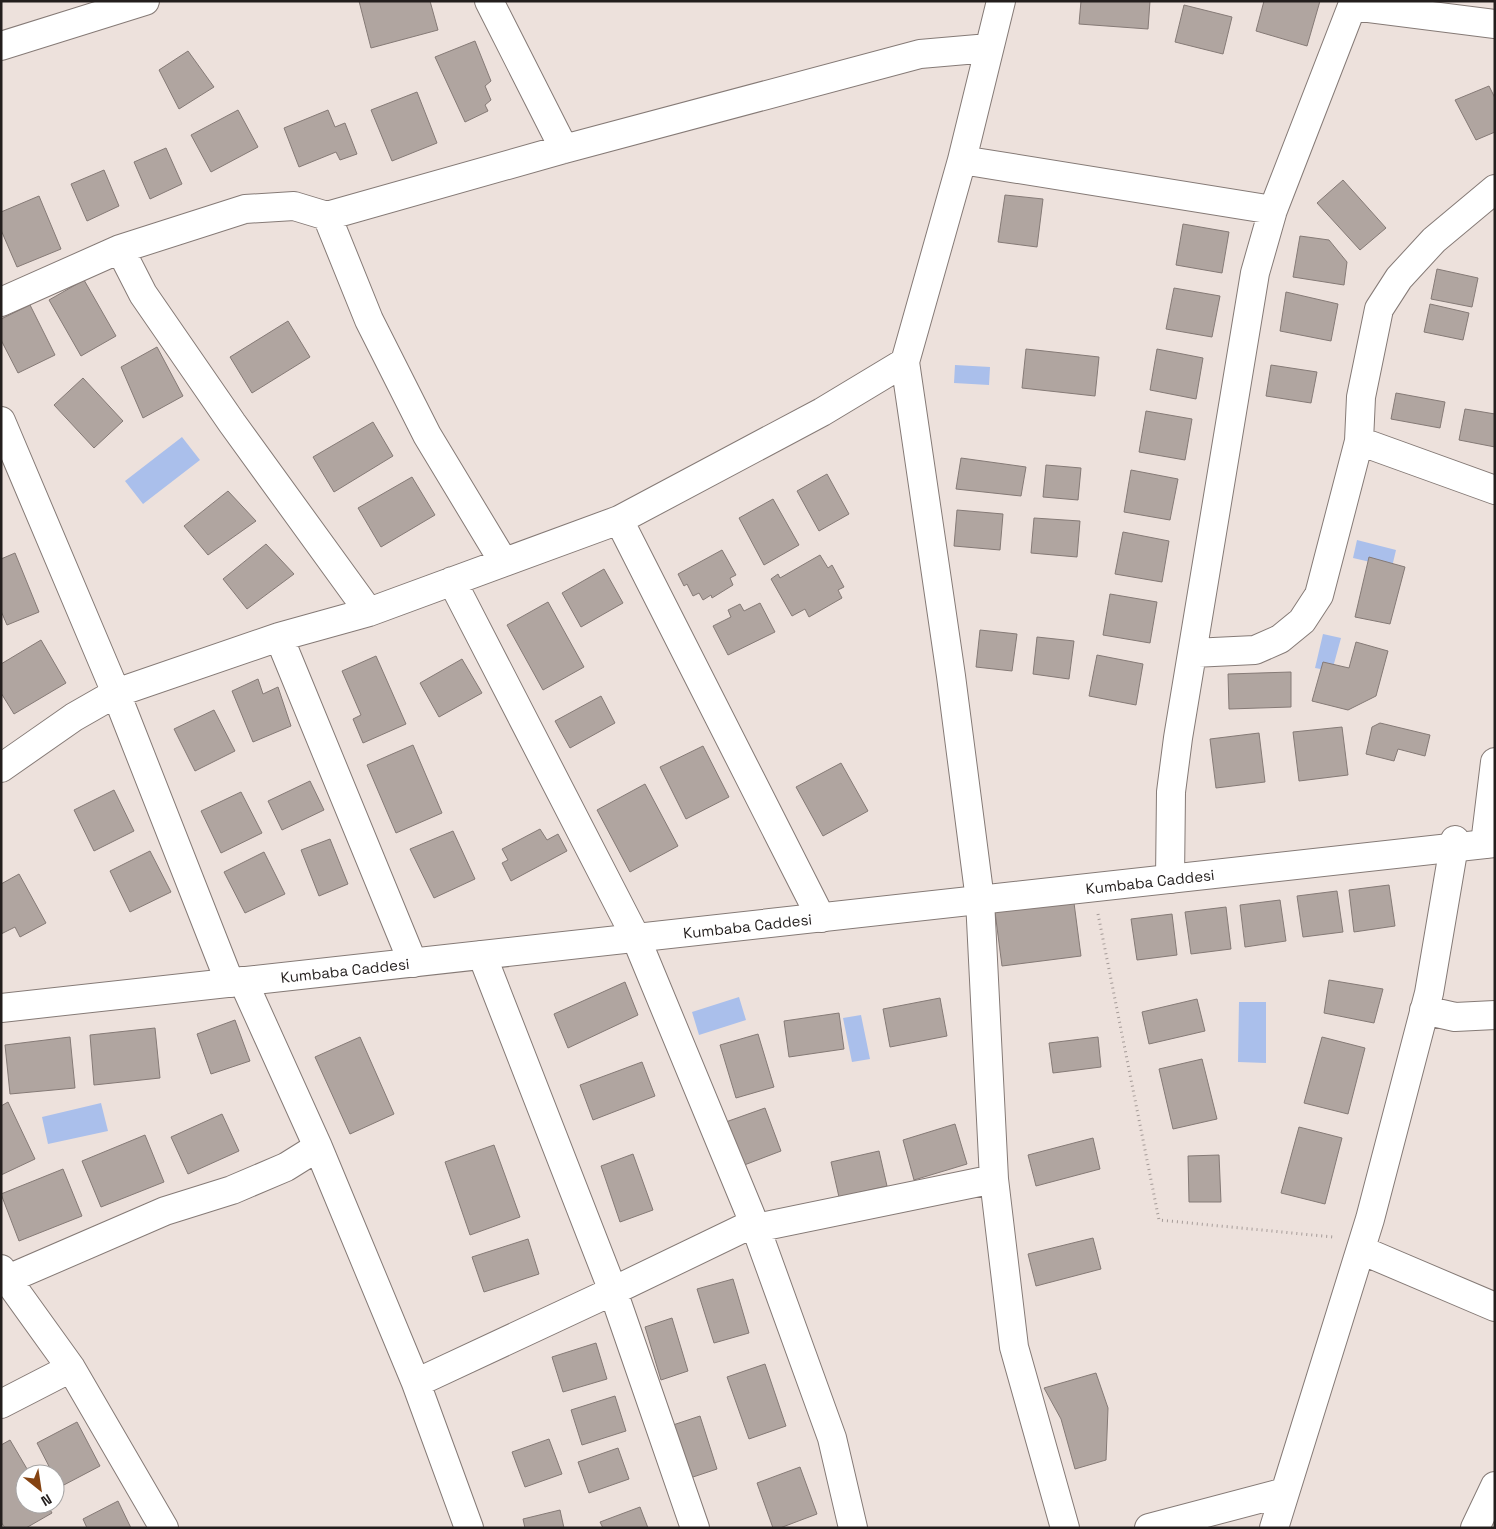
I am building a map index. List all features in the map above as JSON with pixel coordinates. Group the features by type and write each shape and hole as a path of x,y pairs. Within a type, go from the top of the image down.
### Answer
{"street":[{"path":"1,46 145,1"},
{"path":"489,1 564,149"},
{"path":"1001,1 962,160 905,362 951,676 980,900 994,1179 1014,1347 1065,1528"},
{"path":"1170,879 1171,792 1254,282 1273,210 1354,4 1495,24"},
{"path":"1,302 120,249 245,209 294,206 327,216 564,149 920,54 988,48"},
{"path":"962,160 1273,210"},
{"path":"1193,653 1255,650 1280,639 1302,621 1319,595 1359,442 1361,397 1379,309 1399,278 1434,240 1495,189"},
{"path":"327,216 369,320 427,435 503,561"},
{"path":"120,249 143,294 232,422 369,612"},
{"path":"1,768 74,717 116,693 279,637 369,612 503,561 619,520 822,412 905,362"},
{"path":"2,424 236,982 318,1147 416,1383 469,1528"},
{"path":"1359,442 1495,490"},
{"path":"619,520 820,918"},
{"path":"452,581 636,938 755,1226 832,1438 853,1528"},
{"path":"279,637 413,963"},
{"path":"1274,1528 1362,1245 1424,1010 1473,845 1495,762"},
{"name":"Kumbaba Caddesi","path":"1,1008 1473,845"},
{"path":"482,955 613,1291 695,1528"},
{"path":"1424,1010 1455,1017 1495,1015"},
{"path":"164,1528 71,1368 3,1277 166,1211 232,1190 286,1167 318,1147"},
{"path":"416,1383 755,1226 994,1179"},
{"path":"1362,1245 1495,1307"},
{"path":"1,1404 71,1368"},
{"path":"1475,1528 1495,1486"},
{"path":"1149,1528 1285,1492"}],"path":[{"path":"1092,888 1159,1220 1362,1245"}],"water":[{"path":"955,365 990,367 989,385 954,383"},
{"path":"182,437 200,460 143,504 125,481"},
{"path":"1357,540 1396,550 1392,567 1353,558"},
{"path":"1323,634 1341,638 1332,671 1315,668"},
{"path":"739,997 746,1020 699,1035 692,1012"},
{"path":"1239,1002 1266,1002 1266,1063 1238,1062"},
{"path":"861,1015 870,1059 852,1062 843,1018"},
{"path":"101,1103 108,1131 48,1144 42,1117"}],"building":[{"path":"359,1 430,1 438,30 371,48"},
{"path":"1081,1 1150,1 1148,29 1079,24"},
{"path":"1264,1 1320,1 1307,46 1256,31"},
{"path":"1184,5 1232,17 1223,54 1175,42"},
{"path":"475,41 491,81 485,86 491,100 485,105 488,111 465,122 435,57"},
{"path":"188,51 214,87 179,109 159,70"},
{"path":"1489,86 1495,98 1495,132 1476,140 1455,100"},
{"path":"417,92 437,143 392,161 371,110"},
{"path":"238,110 258,147 211,172 191,135"},
{"path":"328,110 335,127 345,123 357,154 340,160 336,152 299,167 284,128"},
{"path":"166,148 182,184 150,199 134,162"},
{"path":"104,170 119,206 87,221 71,184"},
{"path":"1343,180 1386,228 1360,250 1317,203"},
{"path":"1005,195 1043,199 1037,247 998,242"},
{"path":"39,196 61,249 17,267 1,230 1,212"},
{"path":"1183,224 1229,232 1222,273 1176,265"},
{"path":"1300,236 1329,240 1347,262 1344,285 1293,277"},
{"path":"1437,269 1478,278 1472,307 1431,299"},
{"path":"84,280 116,336 81,356 49,300"},
{"path":"1174,288 1220,296 1212,337 1166,329"},
{"path":"1286,292 1338,304 1331,341 1280,331"},
{"path":"1430,304 1469,313 1463,340 1424,332"},
{"path":"30,305 55,355 18,373 1,340 1,319"},
{"path":"288,321 310,357 252,393 230,357"},
{"path":"157,347 183,396 143,418 121,367"},
{"path":"1026,349 1099,357 1095,396 1022,388"},
{"path":"1157,349 1203,358 1196,399 1150,390"},
{"path":"1271,365 1317,372 1311,403 1266,396"},
{"path":"83,378 123,421 94,448 54,405"},
{"path":"1396,393 1445,402 1440,428 1391,419"},
{"path":"1465,409 1495,414 1495,447 1459,440"},
{"path":"1146,411 1192,419 1185,460 1139,452"},
{"path":"373,422 393,456 334,492 313,457"},
{"path":"961,458 1026,467 1021,496 956,489"},
{"path":"1046,465 1081,468 1078,500 1043,497"},
{"path":"1131,470 1178,479 1170,520 1124,512"},
{"path":"827,474 849,514 819,531 797,491"},
{"path":"412,477 435,515 381,547 358,508"},
{"path":"228,491 256,521 208,555 184,526"},
{"path":"773,499 799,545 764,565 739,518"},
{"path":"957,510 1003,514 1000,550 954,546"},
{"path":"1034,518 1080,521 1077,557 1031,553"},
{"path":"1123,532 1169,541 1162,582 1115,574"},
{"path":"266,544 294,574 247,609 223,579"},
{"path":"722,550 736,575 730,578 733,585 712,598 711,595 703,600 699,593 693,596 687,584 684,586 678,574"},
{"path":"15,553 39,612 7,625 1,611 1,559"},
{"path":"820,555 828,568 832,565 844,587 838,590 842,598 809,617 805,609 792,616 771,579 778,574 780,578"},
{"path":"1369,557 1405,567 1390,624 1355,617"},
{"path":"604,569 623,603 581,627 562,593"},
{"path":"1110,594 1157,602 1150,643 1103,635"},
{"path":"548,602 584,667 543,690 507,625"},
{"path":"760,603 775,632 728,655 713,626 731,617 728,610 740,604 744,611"},
{"path":"980,630 1017,634 1012,671 976,667"},
{"path":"1037,637 1074,641 1069,679 1033,674"},
{"path":"41,640 66,683 14,714 1,693 1,664"},
{"path":"1356,642 1388,651 1376,696 1348,710 1312,701 1323,662 1349,668"},
{"path":"1097,655 1143,664 1136,705 1089,696"},
{"path":"376,656 406,724 363,743 353,719 361,715 342,671"},
{"path":"462,659 482,693 439,717 420,683"},
{"path":"1291,672 1291,707 1229,709 1228,674"},
{"path":"258,679 263,694 278,687 291,726 253,742 232,691"},
{"path":"601,696 615,723 570,748 555,721"},
{"path":"214,710 235,751 195,771 174,729"},
{"path":"1380,723 1430,735 1425,756 1398,749 1394,761 1366,754 1372,727"},
{"path":"1342,727 1348,775 1299,781 1293,732"},
{"path":"1259,733 1265,782 1216,788 1210,739"},
{"path":"413,745 442,813 396,833 367,765"},
{"path":"703,746 729,797 686,819 660,767"},
{"path":"841,763 868,811 823,836 796,787"},
{"path":"310,781 324,810 282,830 268,801"},
{"path":"645,784 678,846 630,872 597,810"},
{"path":"114,790 134,831 94,851 74,810"},
{"path":"241,792 262,833 221,853 201,811"},
{"path":"540,829 547,840 558,834 567,851 511,881 502,863 508,860 502,849"},
{"path":"453,831 475,879 434,898 410,849"},
{"path":"330,839 348,884 319,896 301,850"},
{"path":"150,851 171,892 130,912 110,871"},
{"path":"264,852 285,894 245,913 224,872"},
{"path":"19,874 46,923 20,937 15,927 1,934 1,884"},
{"path":"1389,885 1395,926 1354,932 1349,890"},
{"path":"1337,891 1343,932 1303,937 1297,896"},
{"path":"1280,900 1286,941 1245,947 1240,905"},
{"path":"1074,903 1081,956 1002,966 995,912"},
{"path":"1226,907 1231,949 1191,954 1185,912"},
{"path":"1172,914 1177,955 1137,960 1131,919"},
{"path":"1329,980 1383,989 1374,1023 1324,1013"},
{"path":"625,982 638,1015 568,1048 554,1014"},
{"path":"940,998 947,1036 890,1047 883,1009"},
{"path":"1197,999 1205,1031 1149,1044 1142,1012"},
{"path":"839,1013 844,1049 789,1057 784,1021"},
{"path":"235,1020 250,1061 211,1074 197,1034"},
{"path":"155,1028 160,1078 94,1085 90,1035"},
{"path":"758,1034 774,1087 736,1098 720,1045"},
{"path":"70,1037 75,1088 10,1094 5,1045"},
{"path":"360,1037 394,1114 350,1134 315,1057"},
{"path":"1098,1037 1101,1067 1053,1073 1049,1043"},
{"path":"1322,1037 1365,1048 1348,1114 1304,1103"},
{"path":"1202,1059 1217,1119 1173,1129 1159,1069"},
{"path":"642,1062 655,1096 593,1120 580,1085"},
{"path":"8,1102 35,1159 1,1175 1,1106"},
{"path":"765,1108 781,1151 739,1167 723,1123"},
{"path":"222,1114 239,1151 188,1174 171,1137"},
{"path":"955,1124 967,1164 914,1180 903,1140"},
{"path":"1299,1127 1342,1138 1325,1204 1281,1193"},
{"path":"145,1135 164,1182 101,1207 82,1161"},
{"path":"1093,1138 1100,1169 1036,1186 1028,1155"},
{"path":"494,1145 520,1217 470,1235 445,1162"},
{"path":"879,1151 887,1186 839,1197 831,1162"},
{"path":"633,1154 653,1210 620,1222 601,1166"},
{"path":"1219,1155 1221,1202 1189,1202 1188,1156"},
{"path":"63,1169 82,1216 19,1241 1,1194"},
{"path":"1093,1238 1101,1269 1036,1286 1028,1254"},
{"path":"528,1239 539,1274 484,1292 472,1257"},
{"path":"733,1279 749,1333 714,1343 697,1289"},
{"path":"672,1318 688,1371 661,1380 645,1327"},
{"path":"596,1343 607,1379 563,1392 552,1357"},
{"path":"765,1364 786,1426 749,1439 727,1377"},
{"path":"1096,1373 1108,1408 1106,1460 1075,1469 1061,1419 1044,1388"},
{"path":"615,1396 626,1431 582,1445 571,1410"},
{"path":"700,1416 717,1469 690,1478 673,1425"},
{"path":"77,1422 100,1466 65,1484 65,1464 48,1464 37,1443"},
{"path":"549,1439 562,1474 525,1487 512,1452"},
{"path":"10,1440 24,1464 15,1464 15,1514 50,1514 26,1528 5,1528 1,1522 1,1445"},
{"path":"618,1448 629,1479 589,1493 578,1462"},
{"path":"800,1467 817,1514 780,1528 773,1528 757,1483"},
{"path":"118,1501 131,1528 87,1528 83,1519"},
{"path":"640,1507 648,1528 603,1528 600,1522"},
{"path":"560,1510 564,1528 525,1528 523,1519"}]}
